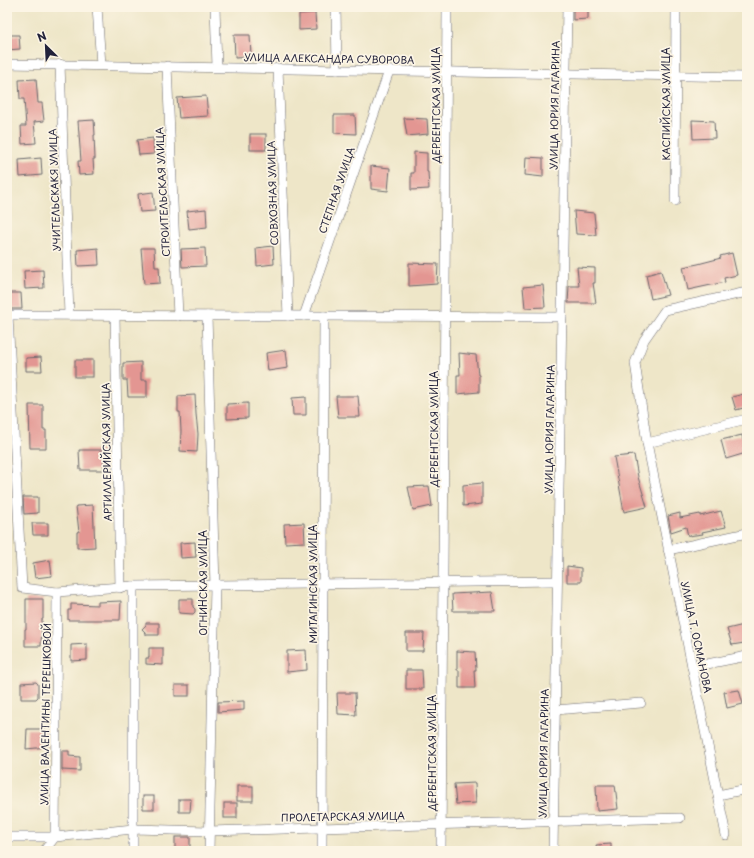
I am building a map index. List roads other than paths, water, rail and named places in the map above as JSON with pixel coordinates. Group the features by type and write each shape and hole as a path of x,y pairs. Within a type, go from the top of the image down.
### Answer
{"street":[{"path":"97,7 100,65"},
{"path":"215,7 217,67"},
{"path":"336,7 337,70"},
{"name":"ДЕРБЕНТСКАЯ УЛИЦА","path":"442,851 447,7"},
{"name":"УЛИЦА ЮРИЯ ГАГАРИНА","path":"553,851 567,7"},
{"name":"КАСПИЙСКАЯ УЛИЦА","path":"675,201 676,7"},
{"name":"УЛИЦА АЛЕКСАНДРА СУВОРОВА","path":"7,64 747,77"},
{"name":"УЧИТЕЛЬСКАКЯ УЛИЦА","path":"60,64 70,316"},
{"name":"СТРОИТЕЛЬСКАЯ УЛИЦА","path":"167,66 178,316"},
{"name":"СОВХОЗНАЯ УЛИЦА","path":"278,68 288,316"},
{"name":"СТЕПНАЯ УЛИЦА","path":"304,316 389,70"},
{"name":"УЛИЦА Т. ОСМАНОВА","path":"726,835 647,443 635,363 644,340 665,310 747,292"},
{"path":"557,581 133,586 57,592 22,588 7,315 562,317"},
{"name":"АРТИЛЛЕРИЙСКАЯ УЛИЦА","path":"115,316 120,588"},
{"name":"ОГНИНСКАЯ УЛИЦА","path":"207,316 215,586 209,851"},
{"name":"МИТАГИНСКАЯ УЛИЦА","path":"322,851 324,316"},
{"path":"647,443 747,419"},
{"path":"668,550 747,533"},
{"path":"133,586 134,851"},
{"name":"УЛИЦА ВАЛЕНТИНЫ ТЕРЕШКОВОЙ","path":"55,837 57,592"},
{"path":"692,667 747,656"},
{"path":"555,710 641,703"},
{"path":"718,795 747,789"},
{"name":"ПРОЛЕТАРСКАЯ УЛИЦА","path":"7,837 55,837 133,829 209,831 680,818"},
{"path":"44,851 55,837"}]}
